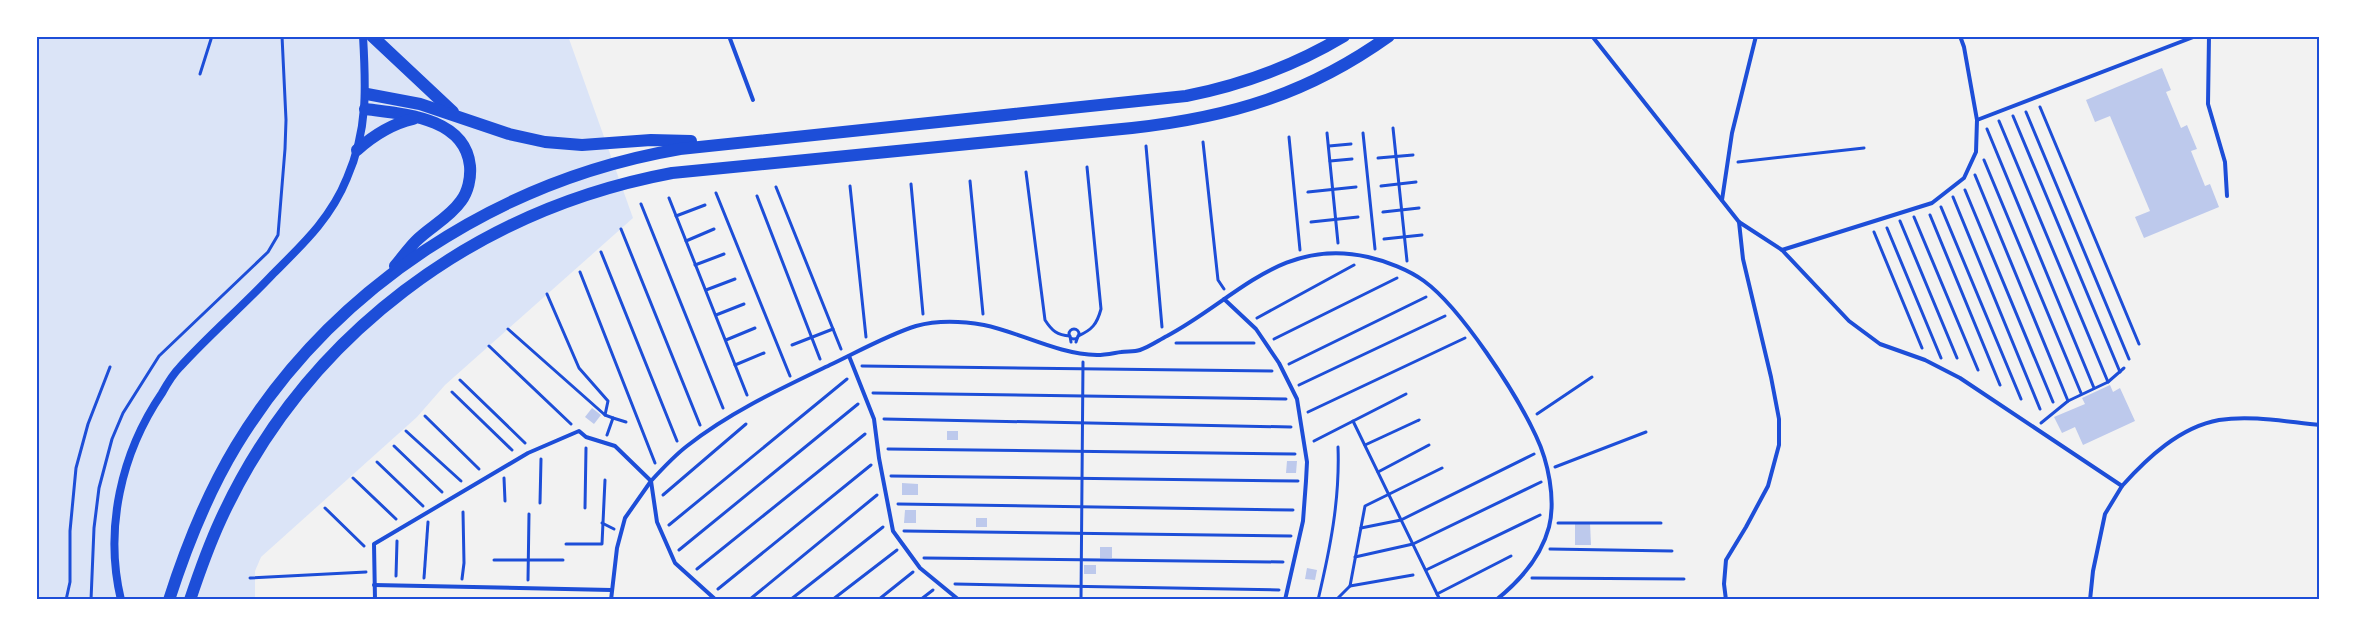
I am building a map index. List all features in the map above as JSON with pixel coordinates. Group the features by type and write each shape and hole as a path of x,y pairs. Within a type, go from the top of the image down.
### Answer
{"highway":[{"path":"372,36 456,115"},
{"path":"169,600 204,506 220,474 248,427 285,377 347,311 379,284 452,233 504,205 620,160 680,149 1185,96 1237,85 1261,76 1312,55 1344,36"},
{"path":"190,600 217,528 236,490 269,433 304,386 347,340 394,298 470,246 526,217 612,186 672,173 1132,128 1205,118 1284,94 1348,63 1389,36"},
{"path":"366,94 401,100 456,115 509,134 561,144 604,145 651,140 740,142"},
{"path":"365,109 418,118 447,128 458,139 470,162 468,186 456,208 416,241 379,284"},
{"path":"357,150 388,128 418,118"}],"street":[{"path":"121,600 116,576 115,522 121,484 132,448 153,406 178,368 321,226 347,180 357,150 365,109 363,36"}],"lane":[{"path":"729,36 753,100"},
{"path":"1592,36 1739,222 1782,250 1849,321 1880,344 1928,362 1947,372 2122,486"},
{"path":"1722,200 1726,163 1756,36"},
{"path":"1782,250 1925,205 1964,178 1976,152 1977,120 1964,46 1960,36"},
{"path":"1977,120 2196,36"},
{"path":"2209,36 2208,104 2225,162 2227,196"},
{"path":"1726,600 1724,584 1726,560 1768,486 1779,445 1779,419 1743,259 1739,222"},
{"path":"611,600 617,548 626,518 651,481 681,452 727,418 847,357 916,326 947,321 984,325 1057,349 1083,353 1097,355 1140,350 1185,326 1257,276 1300,258 1340,254 1368,257 1409,272 1426,282 1455,311 1514,397 1537,437 1547,471 1550,522 1540,549 1520,578 1514,586 1496,600"},
{"path":"1226,297 1266,343 1297,399 1306,454 1306,481 1300,536 1285,600"},
{"path":"847,357 856,372 876,425 879,458 894,531 919,567 959,600"},
{"path":"2090,600 2093,571 2105,514 2122,486 2146,460 2170,442 2195,428 2218,420 2252,419 2320,425"},
{"path":"375,600 374,544 520,458 579,431 586,437 615,446 651,481 657,522 675,563 716,600"},
{"path":"374,585 611,590"}],"path":[{"path":"200,74 212,36"},
{"path":"91,600 94,528 99,488 112,439 123,413 159,356 268,252 278,235 286,120 282,36"},
{"path":"2036,98 2139,344"},
{"path":"2022,103 2129,359"},
{"path":"2010,108 2120,372"},
{"path":"1996,113 2108,382"},
{"path":"1983,118 2094,388"},
{"path":"1154,343 1266,343 1409,272 1403,237 1393,128"},
{"path":"1363,133 1376,260"},
{"path":"1327,134 1340,254"},
{"path":"1289,137 1300,258"},
{"path":"1976,141 2081,393"},
{"path":"1203,142 1218,280 1226,297"},
{"path":"1328,146 1351,144"},
{"path":"1146,146 1163,338"},
{"path":"1726,163 1864,148"},
{"path":"1378,159 1413,155"},
{"path":"1330,161 1352,159"},
{"path":"1970,164 2068,401"},
{"path":"1026,172 1045,320 1052,331 1073,339 1089,331 1098,322 1101,309 1087,167"},
{"path":"1961,180 2053,402"},
{"path":"970,181 984,325"},
{"path":"1381,186 1416,182"},
{"path":"910,184 924,325"},
{"path":"850,186 867,348"},
{"path":"776,187 833,329 847,357"},
{"path":"1308,192 1356,187"},
{"path":"1950,189 2040,409"},
{"path":"716,193 793,383"},
{"path":"757,196 824,368"},
{"path":"669,198 752,405"},
{"path":"1937,198 2021,399"},
{"path":"641,204 727,418"},
{"path":"676,216 705,205"},
{"path":"1925,205 2000,385"},
{"path":"1383,212 1419,208"},
{"path":"1911,209 1978,370"},
{"path":"1897,214 1957,358"},
{"path":"1311,222 1358,216"},
{"path":"1882,218 1947,372"},
{"path":"1869,222 1928,362"},
{"path":"621,229 704,435"},
{"path":"686,241 714,229"},
{"path":"1384,239 1422,235"},
{"path":"601,252 681,452"},
{"path":"695,265 724,254"},
{"path":"1249,323 1368,257"},
{"path":"580,272 659,473"},
{"path":"705,290 735,279"},
{"path":"853,366 1282,369 1436,292"},
{"path":"547,294 579,368 608,400 605,415"},
{"path":"716,315 744,304"},
{"path":"1292,388 1455,311"},
{"path":"725,340 755,328"},
{"path":"508,329 605,415 626,422"},
{"path":"792,345 833,329"},
{"path":"1074,329 1078,332 1078,337 1073,351 1070,332 1074,329"},
{"path":"1300,416 1472,335"},
{"path":"489,346 579,431"},
{"path":"735,364 764,353"},
{"path":"1081,600 1083,353"},
{"path":"66,600 70,582 70,531 76,468 88,424 110,367"},
{"path":"2034,428 2068,401 2108,382 2124,368"},
{"path":"661,531 856,372"},
{"path":"1527,421 1592,377"},
{"path":"460,380 533,451"},
{"path":"452,392 520,458"},
{"path":"1305,446 1406,394"},
{"path":"672,555 865,395 1297,399"},
{"path":"425,416 487,477"},
{"path":"604,442 613,417"},
{"path":"874,419 1302,427"},
{"path":"1365,446 1419,420"},
{"path":"1353,422 1440,600"},
{"path":"654,502 746,424"},
{"path":"689,576 876,425"},
{"path":"406,431 469,488"},
{"path":"1547,471 1646,432"},
{"path":"585,508 586,437"},
{"path":"1378,472 1429,445"},
{"path":"394,446 449,499"},
{"path":"1318,600 1338,501 1338,447"},
{"path":"540,503 541,448"},
{"path":"878,449 1306,454"},
{"path":"1361,528 1401,520 1541,451"},
{"path":"710,595 879,458"},
{"path":"377,462 429,511 424,586"},
{"path":"504,467 504,501"},
{"path":"1350,586 1365,506 1442,468"},
{"path":"884,476 1306,481"},
{"path":"353,478 404,526"},
{"path":"1355,557 1413,544 1548,479"},
{"path":"566,544 602,544 605,480"},
{"path":"749,600 886,489"},
{"path":"889,504 1304,510"},
{"path":"325,507 374,556"},
{"path":"1426,570 1550,510"},
{"path":"461,587 464,563 463,512"},
{"path":"528,588 529,514"},
{"path":"790,600 891,520"},
{"path":"1550,522 1662,523"},
{"path":"396,585 397,530"},
{"path":"894,531 1300,536"},
{"path":"832,600 903,545"},
{"path":"1540,549 1672,551"},
{"path":"1437,594 1511,556"},
{"path":"912,558 1294,562"},
{"path":"494,560 563,560"},
{"path":"878,600 919,567"},
{"path":"250,578 374,572"},
{"path":"1336,600 1350,586 1413,575"},
{"path":"1520,578 1684,579"},
{"path":"920,600 939,584 1287,590"}],"shaded area":[{"path":"36,36 568,36 633,218 445,385 417,417 261,557 255,571 255,600 36,600"}],"building":[{"path":"2162,68 2171,90 2166,92 2181,128 2187,125 2197,149 2191,151 2205,186 2210,184 2219,207 2144,238 2135,217 2150,211 2110,116 2095,122 2086,100"},
{"path":"2110,385 2113,392 2120,388 2135,421 2083,445 2075,427 2062,433 2054,417 2085,404 2082,398"},
{"path":"592,408 601,415 594,424 585,417"},
{"path":"947,431 958,431 958,440 947,440"},
{"path":"1287,461 1297,461 1296,473 1286,473"},
{"path":"902,483 918,484 918,495 902,495"},
{"path":"905,510 916,510 916,523 904,523"},
{"path":"976,518 987,518 987,527 976,527"},
{"path":"1575,523 1590,523 1591,545 1575,545"},
{"path":"1100,547 1112,547 1112,558 1100,558"},
{"path":"1084,565 1096,565 1096,574 1084,574"},
{"path":"1307,568 1317,570 1315,580 1305,579"}]}
